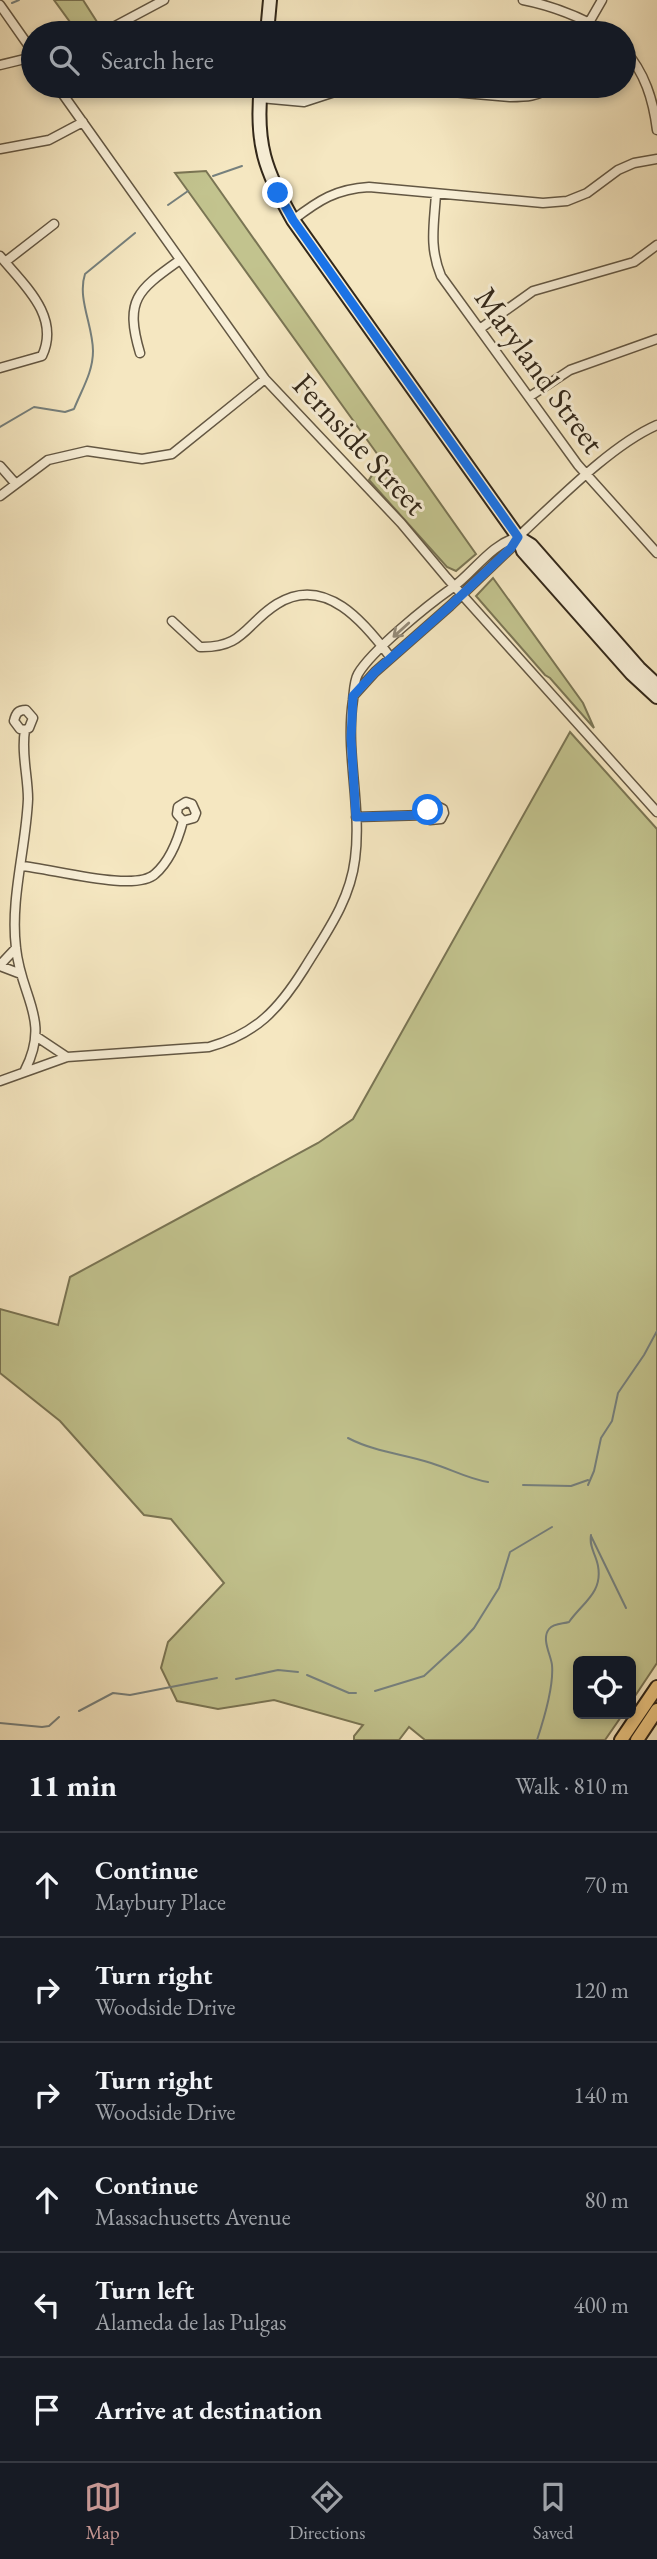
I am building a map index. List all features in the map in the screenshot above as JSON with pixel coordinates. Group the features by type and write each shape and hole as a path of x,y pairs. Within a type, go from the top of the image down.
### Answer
{"main road":[{"path":"268,21 270,0"},
{"path":"260,98 260,131 265,164 270,180 293,220 518,537 523,551 631,673 657,697"},
{"path":"518,537 531,545 657,685"},
{"path":"621,1740 657,1686"},
{"path":"637,1740 657,1710"}],"street":[{"path":"125,21 164,0"},
{"path":"523,0 548,5 588,21"},
{"path":"591,21 602,0"},
{"path":"0,5 21,37"},
{"path":"0,65 21,59"},
{"path":"636,65 651,94 657,130"},
{"name":"Fernside Street","path":"66,98 265,379 385,505 461,594 657,812"},
{"path":"286,98 304,102 316,98"},
{"path":"0,149 49,141 83,122"},
{"path":"293,220 323,199 346,189 369,187 543,203 567,201 587,193 618,170 634,163 657,159"},
{"name":"Maryland Street","path":"436,194 432,243 434,259 441,276 586,475 657,553"},
{"path":"0,368 42,356 48,338 39,303 3,259 54,224"},
{"path":"481,328 533,291 634,262 657,245"},
{"path":"140,352 134,332 135,301 140,291 153,279 180,260"},
{"path":"529,397 570,370 657,339"},
{"path":"0,496 48,460 87,451 142,459 172,454 265,379"},
{"path":"353,696 586,475 641,432 657,425"},
{"path":"0,466 15,483"},
{"path":"0,1081 24,1070 66,1057 209,1047 230,1041 275,1011 342,909 349,891 356,858 351,738 357,676 382,647 441,594 454,586 506,540 518,537"},
{"path":"172,621 200,647 218,648 239,638 277,604 296,596 310,595 333,599 348,611 391,658"},
{"path":"24,1070 33,1054 37,1037 35,1018 16,948 15,922 28,798 23,741 25,730"},
{"path":"356,817 426,815"},
{"path":"21,866 122,883 140,881 154,876 164,863 177,840 183,821"},
{"path":"16,948 0,966 21,974"},
{"path":"37,1037 66,1057"}],"green space":[{"path":"54,0 83,0 96,21 69,21"},
{"path":"206,171 476,554 456,571 447,567 369,480 379,464 378,455 175,173"},
{"path":"493,578 583,703 594,728 476,596"},
{"path":"570,732 657,829 657,1663 636,1694 636,1656 573,1656 573,1719 620,1719 605,1740 425,1740 409,1727 399,1740 354,1740 363,1725 274,1700 218,1709 177,1701 161,1668 168,1642 224,1583 171,1519 144,1515 60,1421 0,1373 0,1309 58,1325 70,1277 318,1143 353,1119"}],"waterway":[{"path":"12,3 19,0"},
{"path":"213,176 242,166"},
{"path":"168,205 188,191"},
{"path":"0,427 34,407 65,412 74,409 93,359 83,293 85,274 135,233"},
{"path":"588,1485 601,1438 612,1421 618,1393 657,1331"},
{"path":"348,1438 368,1447 431,1463 488,1482"},
{"path":"523,1485 571,1486 588,1480"},
{"path":"375,1691 424,1676 461,1642 474,1628 499,1588 510,1552 552,1527"},
{"path":"537,1740 551,1683 552,1665 546,1642 547,1633 553,1626 569,1622 590,1597 597,1583 598,1566 591,1535"},
{"path":"591,1536 626,1608"},
{"path":"236,1679 278,1670 298,1672"},
{"path":"307,1675 349,1693 356,1693"},
{"path":"79,1711 113,1693 130,1695 217,1678"},
{"path":"0,1723 42,1727 49,1726 59,1717"}],"route":[{"path":"278,193 293,220 518,537 511,548 456,601 375,672 353,696 351,738 356,817 426,815 428,810"}]}
